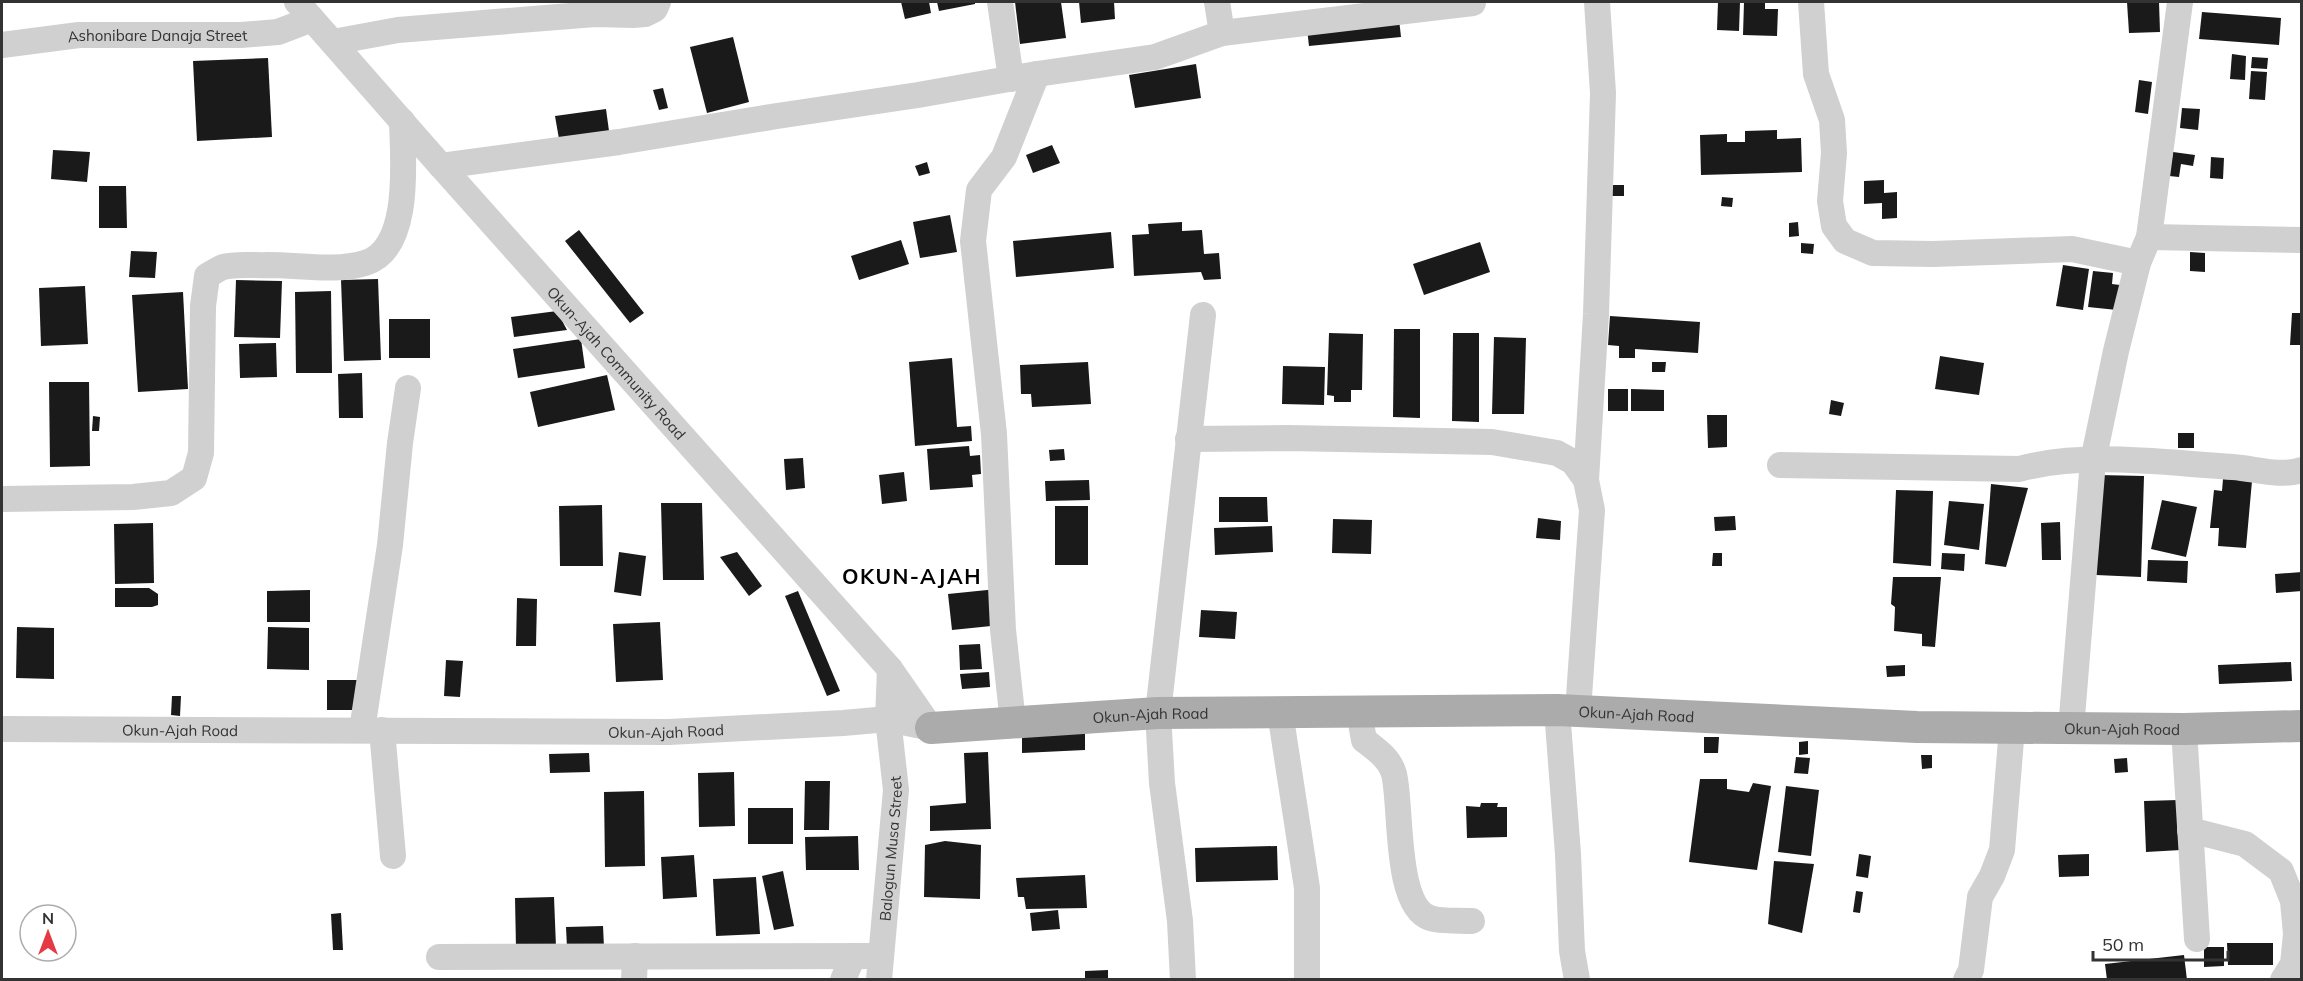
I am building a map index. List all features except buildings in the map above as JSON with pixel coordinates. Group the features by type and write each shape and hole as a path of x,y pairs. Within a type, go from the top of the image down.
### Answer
{"main road":[{"name":"Okun-Ajah Road","path":"931,728 1158,713 1567,711 1917,727 2184,729 2301,726"}],"street":[{"path":"333,42 398,30 473,22 595,14 645,14 655,9 658,2"},
{"path":"1000,2 1011,79"},
{"path":"1217,2 1222,33"},
{"path":"1577,980 1572,951 1568,854 1567,711 1592,510 1586,480 1596,314 1603,93 1597,2"},
{"path":"1811,2 1816,74 1832,120 1834,153 1830,201 1834,226 1845,241 1873,253 1955,254 2072,249 2138,264"},
{"path":"2071,729 2093,461 2116,351 2138,264 2149,237 2180,2"},
{"path":"441,166 619,142 1155,57 1222,33 1473,3"},
{"name":"Okun-Ajah Community Road","path":"305,10 441,166 890,669 931,728"},
{"name":"Ashonibare Danaja Street","path":"2,45 79,35 241,35 278,32 305,10"},
{"path":"1013,723 1003,630 994,434 973,241 979,190 1004,157 1037,74"},
{"path":"2,499 133,498 171,493 194,478 201,453 203,306 207,276 224,267 285,265 337,267 367,262 386,249 396,226 403,194 402,121"},
{"path":"2149,237 2301,240"},
{"path":"1183,980 1180,921 1162,783 1158,713 1203,315"},
{"path":"393,855 372,730 400,443 408,388"},
{"path":"1188,439 1288,438 1491,442 1557,453 1573,462 1586,480"},
{"path":"1780,465 2019,469 2047,462 2134,461 2229,467 2275,474 2301,470"},
{"name":"Balogun Musa Street","path":"880,968 896,790 888,719 890,669"},
{"path":"1280,712 1307,888 1307,980"},
{"path":"1359,712 1364,740 1382,754 1394,772 1404,879 1414,903 1429,918 1472,921"},
{"name":"Okun-Ajah Road","path":"2,729 669,732 888,719 931,728"},
{"path":"1966,980 1971,970 1980,897 1992,876 2002,850 2012,728"},
{"path":"2184,729 2197,939"},
{"path":"2190,830 2245,843 2281,871 2293,901 2296,934 2293,964 2283,980"},
{"path":"843,980 853,956"},
{"path":"439,957 540,968 635,968 853,956 880,968"}],"district":[{"name":"OKUN-AJAH","path":"912,576"}]}
